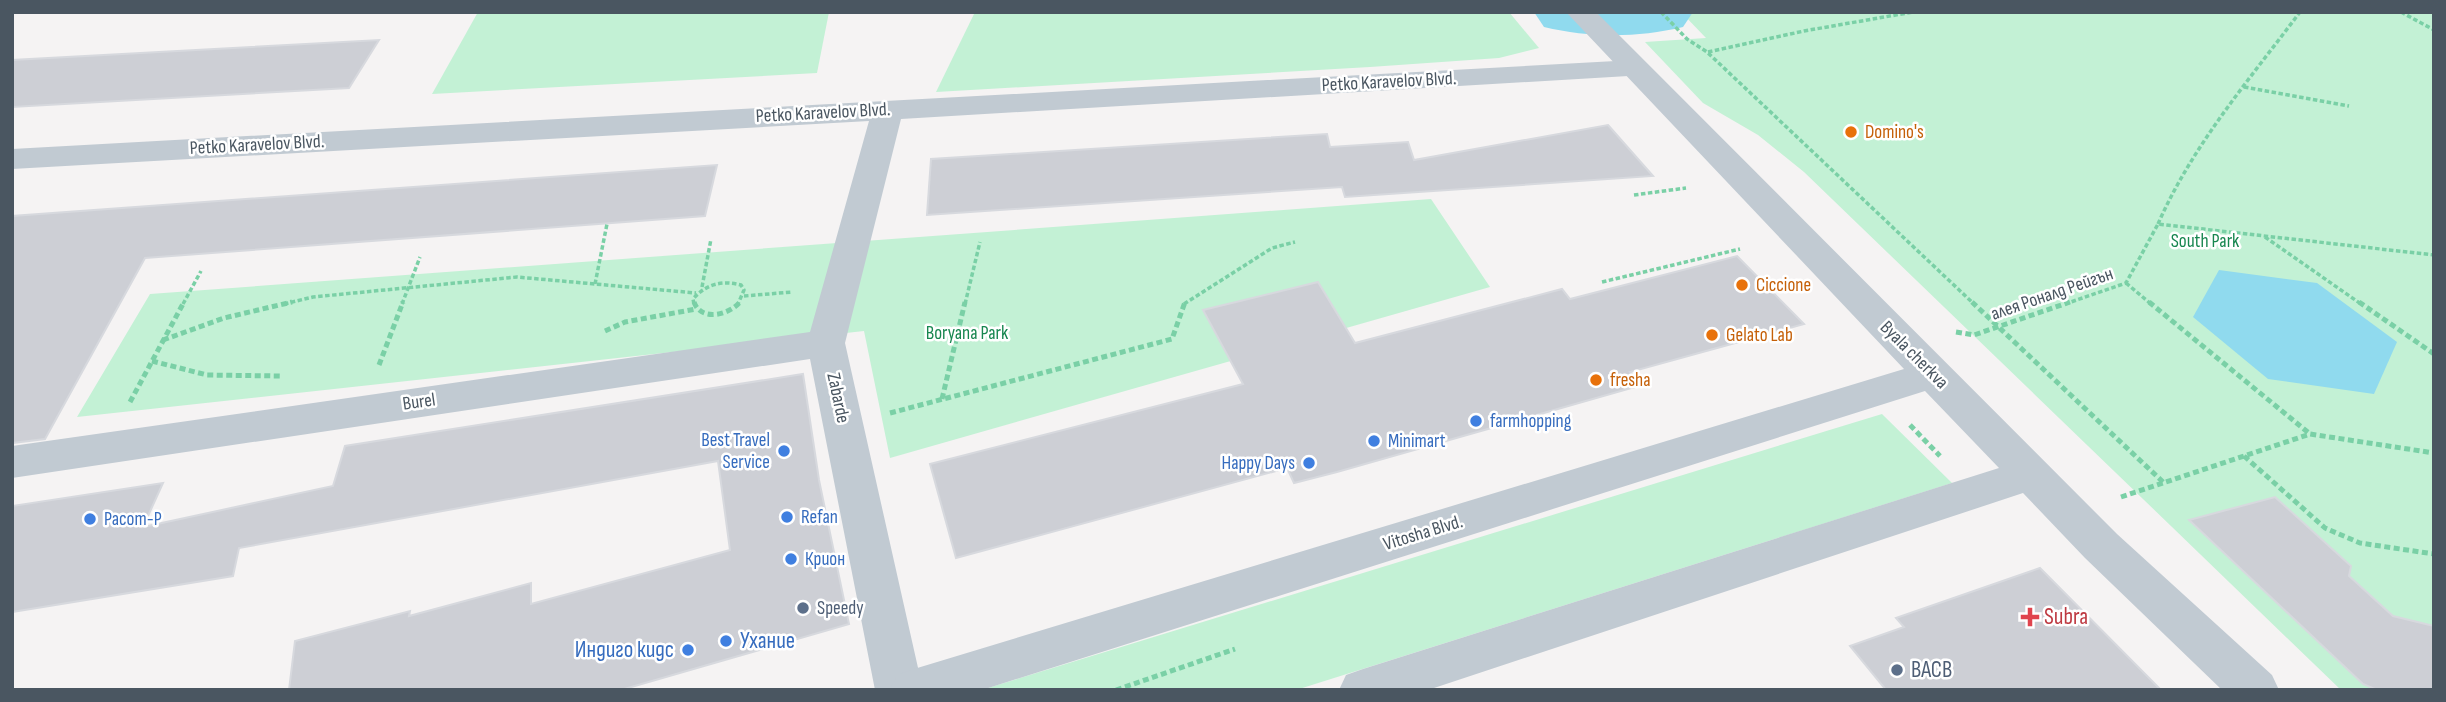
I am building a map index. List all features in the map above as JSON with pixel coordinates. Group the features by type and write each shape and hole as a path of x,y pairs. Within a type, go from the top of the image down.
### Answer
{"street":[{"name":"Byala cherkva","path":"1580,12 2101,546 2255,690"},
{"name":"Petko Karavelov Blvd.","path":"12,159 888,109 1622,56"},
{"name":"Zabarde","path":"888,109 826,342 899,690"},
{"name":"Burel","path":"12,462 826,342"},
{"name":"Vitosha Blvd.","path":"914,690 1933,373"},
{"path":"1363,690 2031,474"}],"path":[{"path":"1661,12 1687,39 1707,52 2163,482"},
{"path":"1707,52 1804,31 1913,12"},
{"name":"алея Роналд Рейгън","path":"1948,330 1974,335 2126,283 2158,224 2174,187 2207,136 2300,12"},
{"path":"2401,12 2434,30"},
{"path":"2244,87 2349,106"},
{"path":"1634,195 1686,188"},
{"path":"595,284 607,223"},
{"path":"2158,224 2434,255"},
{"path":"2263,237 2434,354"},
{"path":"702,288 711,239"},
{"path":"942,399 980,242"},
{"path":"913,407 1172,340 1185,302 1272,248 1296,242"},
{"path":"1602,282 1740,249"},
{"path":"360,411 420,257"},
{"path":"104,449 201,271"},
{"path":"163,340 225,318 313,297 517,277 696,293"},
{"path":"727,281 741,285 744,296 738,306 715,315 700,313 696,309 693,304 696,293 702,288 727,281"},
{"path":"2126,283 2310,434"},
{"path":"1907,422 1948,464"},
{"path":"2127,495 2310,434 2434,453"},
{"path":"2244,456 2325,528 2360,543 2434,554"},
{"path":"1116,690 1235,649"}],"green space":[{"path":"478,12 829,12 817,73 432,94"},
{"path":"975,12 1509,12 1539,48 1499,58 936,92"},
{"name":"South Park","path":"1681,12 2434,12 2434,690 2341,690 1804,172 1758,135 1703,103 1645,42 1706,38"},
{"name":"Boryana Park","path":"1431,199 1490,287 890,458 864,331 77,417 150,294"},
{"path":"1882,414 1952,483 1296,690 981,690"}],"water":[{"path":"2219,270 2317,283 2397,342 2374,394 2268,379 2193,317"}],"building":[{"path":"379,40 349,88 12,107 12,60"},
{"path":"1608,125 1653,176 1345,197 1342,187 927,215 931,159 1327,134 1330,147 1408,142 1414,160"},
{"path":"717,165 705,216 145,258 45,439 12,443 12,216"},
{"path":"1737,256 1804,324 1630,372 1642,385 1337,472 1294,483 1287,468 956,558 930,464 1243,384 1203,310 1318,282 1355,343 1562,289 1570,299"},
{"path":"803,374 819,480 849,624 621,690 289,690 295,641 410,611 409,616 531,583 531,604 730,550 718,461 239,548 233,576 12,612 12,506 163,483 143,527 333,486 345,446"},
{"path":"2275,497 2351,566 2349,576 2393,616 2434,626 2434,690 2377,690 2363,684 2189,520"},
{"path":"2040,568 2161,690 1886,690 1850,646 1904,627 1896,618"}],"waterway":[{"path":"1569,12 1617,15 1658,12"}],"place":[{"name":"Domino's","path":"1851,132"},
{"name":"Ciccione","path":"1742,285"},
{"name":"Gelato Lab","path":"1712,335"},
{"name":"fresha","path":"1596,380"},
{"name":"farmhopping","path":"1476,421"},
{"name":"Minimart","path":"1374,441"},
{"name":"Best Travel Service","path":"784,451"},
{"name":"Happy Days","path":"1309,463"},
{"name":"Refan","path":"787,517"},
{"name":"Pacom-P","path":"90,519"},
{"name":"Крион","path":"791,559"},
{"name":"Speedy","path":"803,608"},
{"name":"Subra","path":"2030,617"},
{"name":"Ухание","path":"726,641"},
{"name":"Индиго кидс","path":"688,650"},
{"name":"BACB","path":"1897,670"}]}
